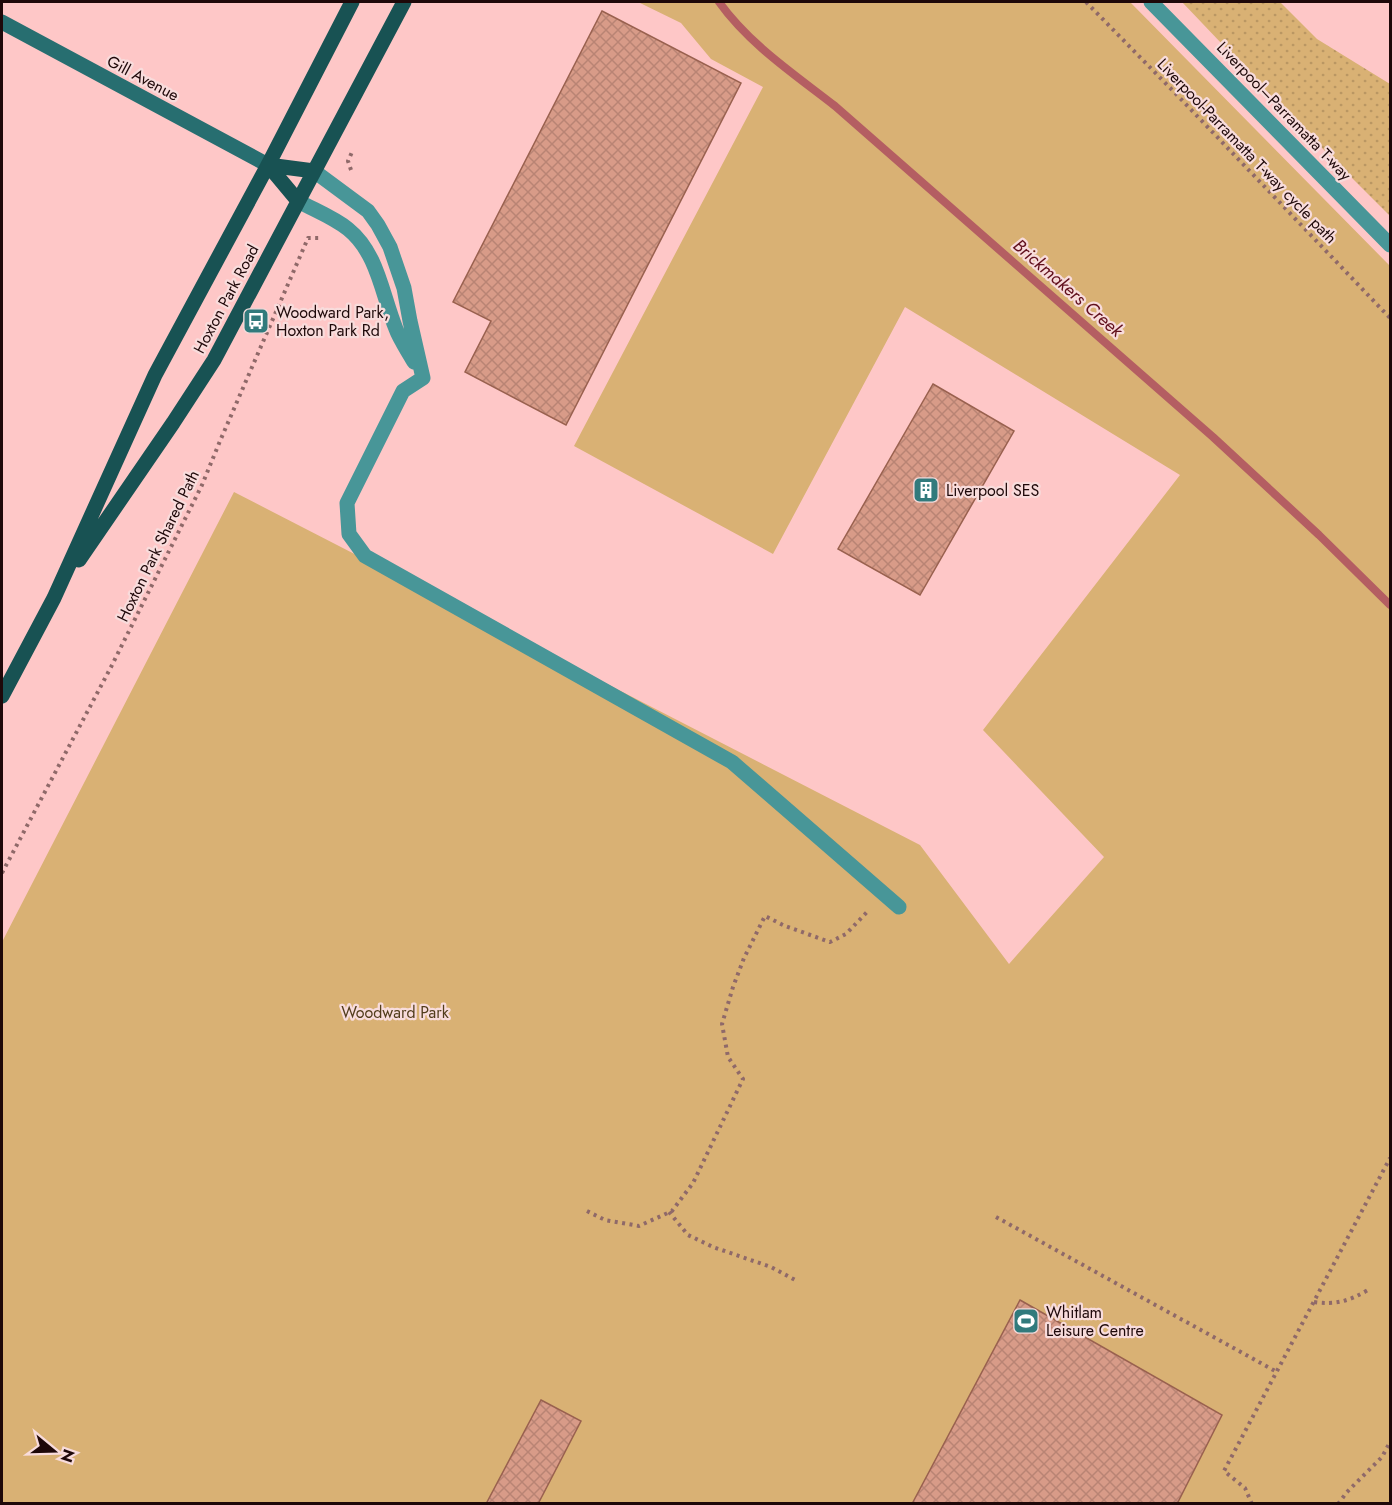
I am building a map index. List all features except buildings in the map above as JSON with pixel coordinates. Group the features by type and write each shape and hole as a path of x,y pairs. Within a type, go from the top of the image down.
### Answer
{"main road":[{"name":"Hoxton Park Road","path":"2,696 54,598 155,375 268,165 352,2"},
{"name":"Hoxton Park Road","path":"54,598 213,360 404,2"},
{"path":"268,165 314,171"},
{"path":"268,165 298,201"}],"street":[{"name":"Gill Avenue","path":"2,22 268,165"}],"lane":[{"name":"Liverpool–Parramatta T-way","path":"1151,2 1390,245"},
{"path":"314,171 368,211 386,240 404,288 423,378"},
{"path":"298,201 348,229 363,244 373,263 396,330 423,378"},
{"path":"423,378 403,391 347,503 349,534 365,556 732,762 899,907"}],"path":[{"name":"Liverpool-Parramatta T-way cycle path","path":"1086,2 1390,318"},
{"name":"Hoxton Park Shared Path","path":"2,873 111,667 202,485 308,238 328,238"},
{"path":"587,1211 605,1220 639,1226 672,1210 693,1183 743,1079 728,1057 722,1024 744,958 765,916 784,926 830,942 846,934 885,895"},
{"path":"1252,1503 1245,1488 1224,1471 1390,1158"},
{"path":"669,1212 688,1235 713,1247 771,1267 797,1281"},
{"path":"996,1217 1277,1372"},
{"path":"1314,1302 1328,1304 1351,1300 1368,1290"},
{"path":"1338,1503 1382,1457 1390,1442"}],"green space":[{"name":"Woodward Park","path":"638,2 1130,2 1390,266 1390,1503 2,1503 2,942 234,492 920,845 1009,964 1104,857 983,730 1180,475 905,307 773,554 574,446 763,87 711,59 681,23"},
{"path":"1182,2 1280,2 1317,39 1390,84 1390,216 1305,131"}],"waterway":[{"name":"Brickmakers Creek","path":"719,2 758,45 835,106 1213,437 1319,535 1390,605"}],"place":[{"name":"Woodward Park, Hoxton Park Rd","path":"256,321"},
{"name":"Liverpool SES","path":"926,490"},
{"name":"Whitlam Leisure Centre","path":"1026,1321"}]}
